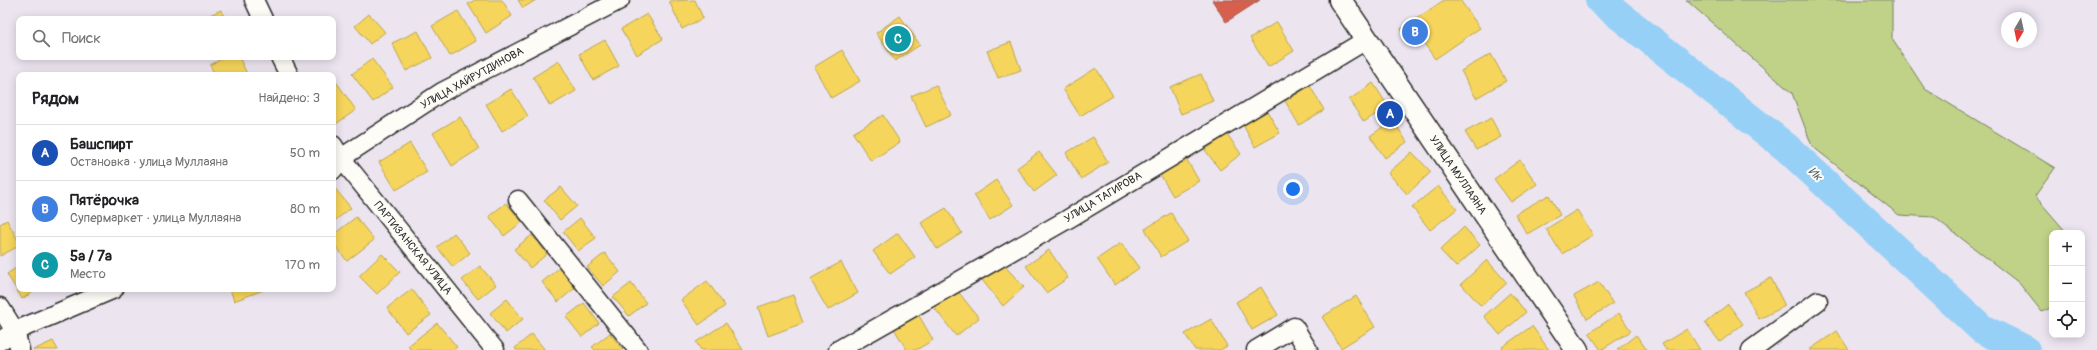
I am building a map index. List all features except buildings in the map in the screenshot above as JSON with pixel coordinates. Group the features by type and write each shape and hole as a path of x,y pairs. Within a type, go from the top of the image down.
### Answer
{"main road":[{"name":"УЛИЦА МУЛЛАЯНА","path":"1340,0 1577,350"}],"street":[{"path":"254,0 262,16"},
{"name":"УЛИЦА ХАЙРУТДИНОВА","path":"336,158 442,92 620,0"},
{"name":"УЛИЦА ТАГИРОВА","path":"838,350 1068,219 1366,40"},
{"path":"282,60 288,72"},
{"name":"ПАРТИЗАНСКАЯ УЛИЦА","path":"336,158 495,350"},
{"path":"518,200 638,350"},
{"path":"8,336 107,292"},
{"path":"1751,350 1818,301"},
{"path":"0,307 8,336 20,350"},
{"path":"1256,350 1294,327 1308,350"}],"green space":[{"path":"1686,0 1892,0 1892,39 1925,89 2055,168 2035,196 2064,230 2049,230 2049,308 2042,312 2019,283 1934,217 1899,215 1812,146 1792,93"}],"waterway":[{"name":"Ик","path":"1600,0 1787,148 1982,329 2025,350"}],"place":[{"name":"Пятёрочка","path":"1415,32"},
{"name":"5а / 7а","path":"898,39"},
{"name":"Башспирт","path":"1390,114"}]}
